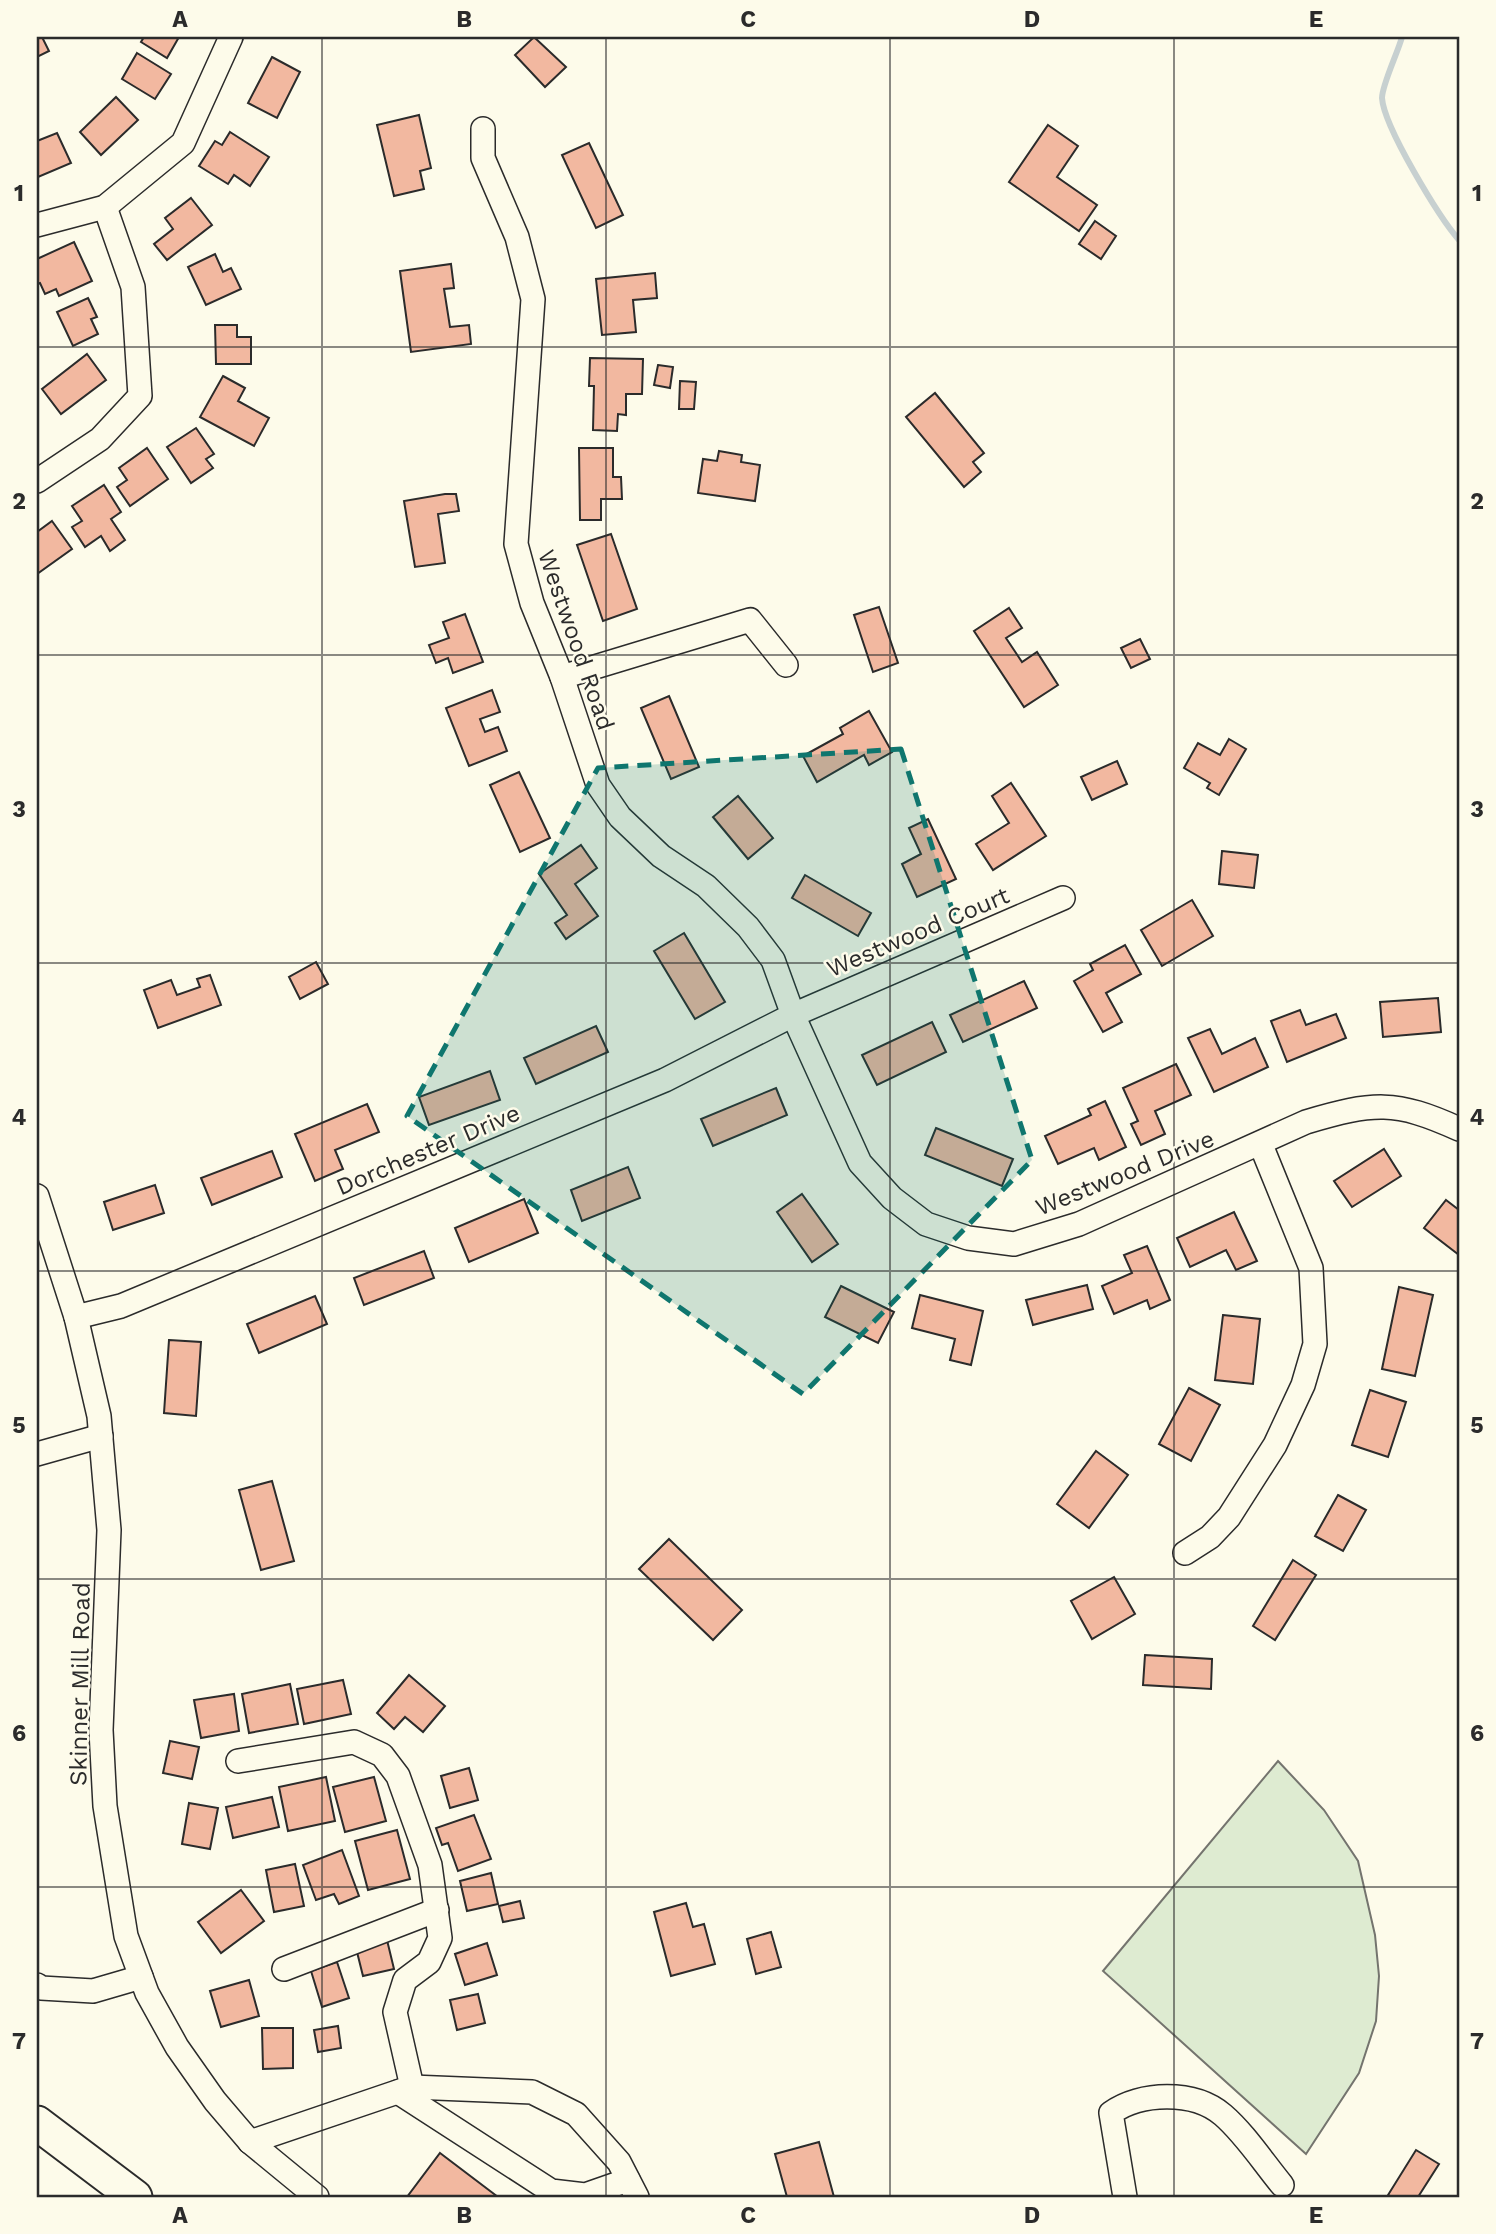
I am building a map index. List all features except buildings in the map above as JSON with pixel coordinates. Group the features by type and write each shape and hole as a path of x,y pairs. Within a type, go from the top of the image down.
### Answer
{"highway":[{"path":"37,2123 135,2197"}],"street":[{"path":"37,225 105,207 183,143 231,37"},
{"name":"Westwood Road","path":"483,129 483,158 517,237 533,299 516,544 533,603 562,677 598,785 620,817 661,856 706,886 748,927 773,960 793,1014"},
{"path":"37,481 100,439 140,396 133,287 105,207"},
{"path":"562,677 750,620 786,665"},
{"name":"Westwood Court","path":"793,1014 1063,898"},
{"name":"Westwood Drive","path":"793,1014 860,1163 892,1198 926,1224 968,1238 1014,1244 1079,1224 1261,1145 1306,1122 1343,1111 1386,1105 1418,1111 1459,1129"},
{"name":"Dorchester Drive","path":"76,1317 121,1306 665,1080 793,1014"},
{"path":"1185,1553 1210,1538 1228,1517 1275,1445 1303,1385 1315,1344 1311,1268 1261,1145"},
{"name":"Skinner Mill Road","path":"37,1196 76,1317 101,1436 109,1530 101,1730 105,1806 126,1936 141,1977 177,2047 250,2143 317,2197"},
{"path":"37,1454 101,1436"},
{"path":"237,1761 354,1742 382,1755 398,1776 430,1865 440,1938 429,1962 405,1980 395,2012 405,2089 551,2191 585,2195 632,2189 619,2162 576,2114 532,2092 405,2089 250,2143"},
{"path":"284,1969 437,1910"},
{"path":"37,1985 41,1988 93,1991 141,1977"},
{"path":"1125,2197 1111,2113 1123,2104 1159,2096 1190,2099 1221,2113 1282,2185"}],"highlighted area":[{"path":"901,749 1032,1160 803,1394 407,1116 598,768"}],"green space":[{"path":"1278,1761 1324,1810 1358,1861 1375,1935 1379,1976 1376,2021 1359,2073 1306,2154 1103,1971"}],"waterway":[{"path":"1402,37 1383,92 1385,111 1414,171 1459,240"}]}
